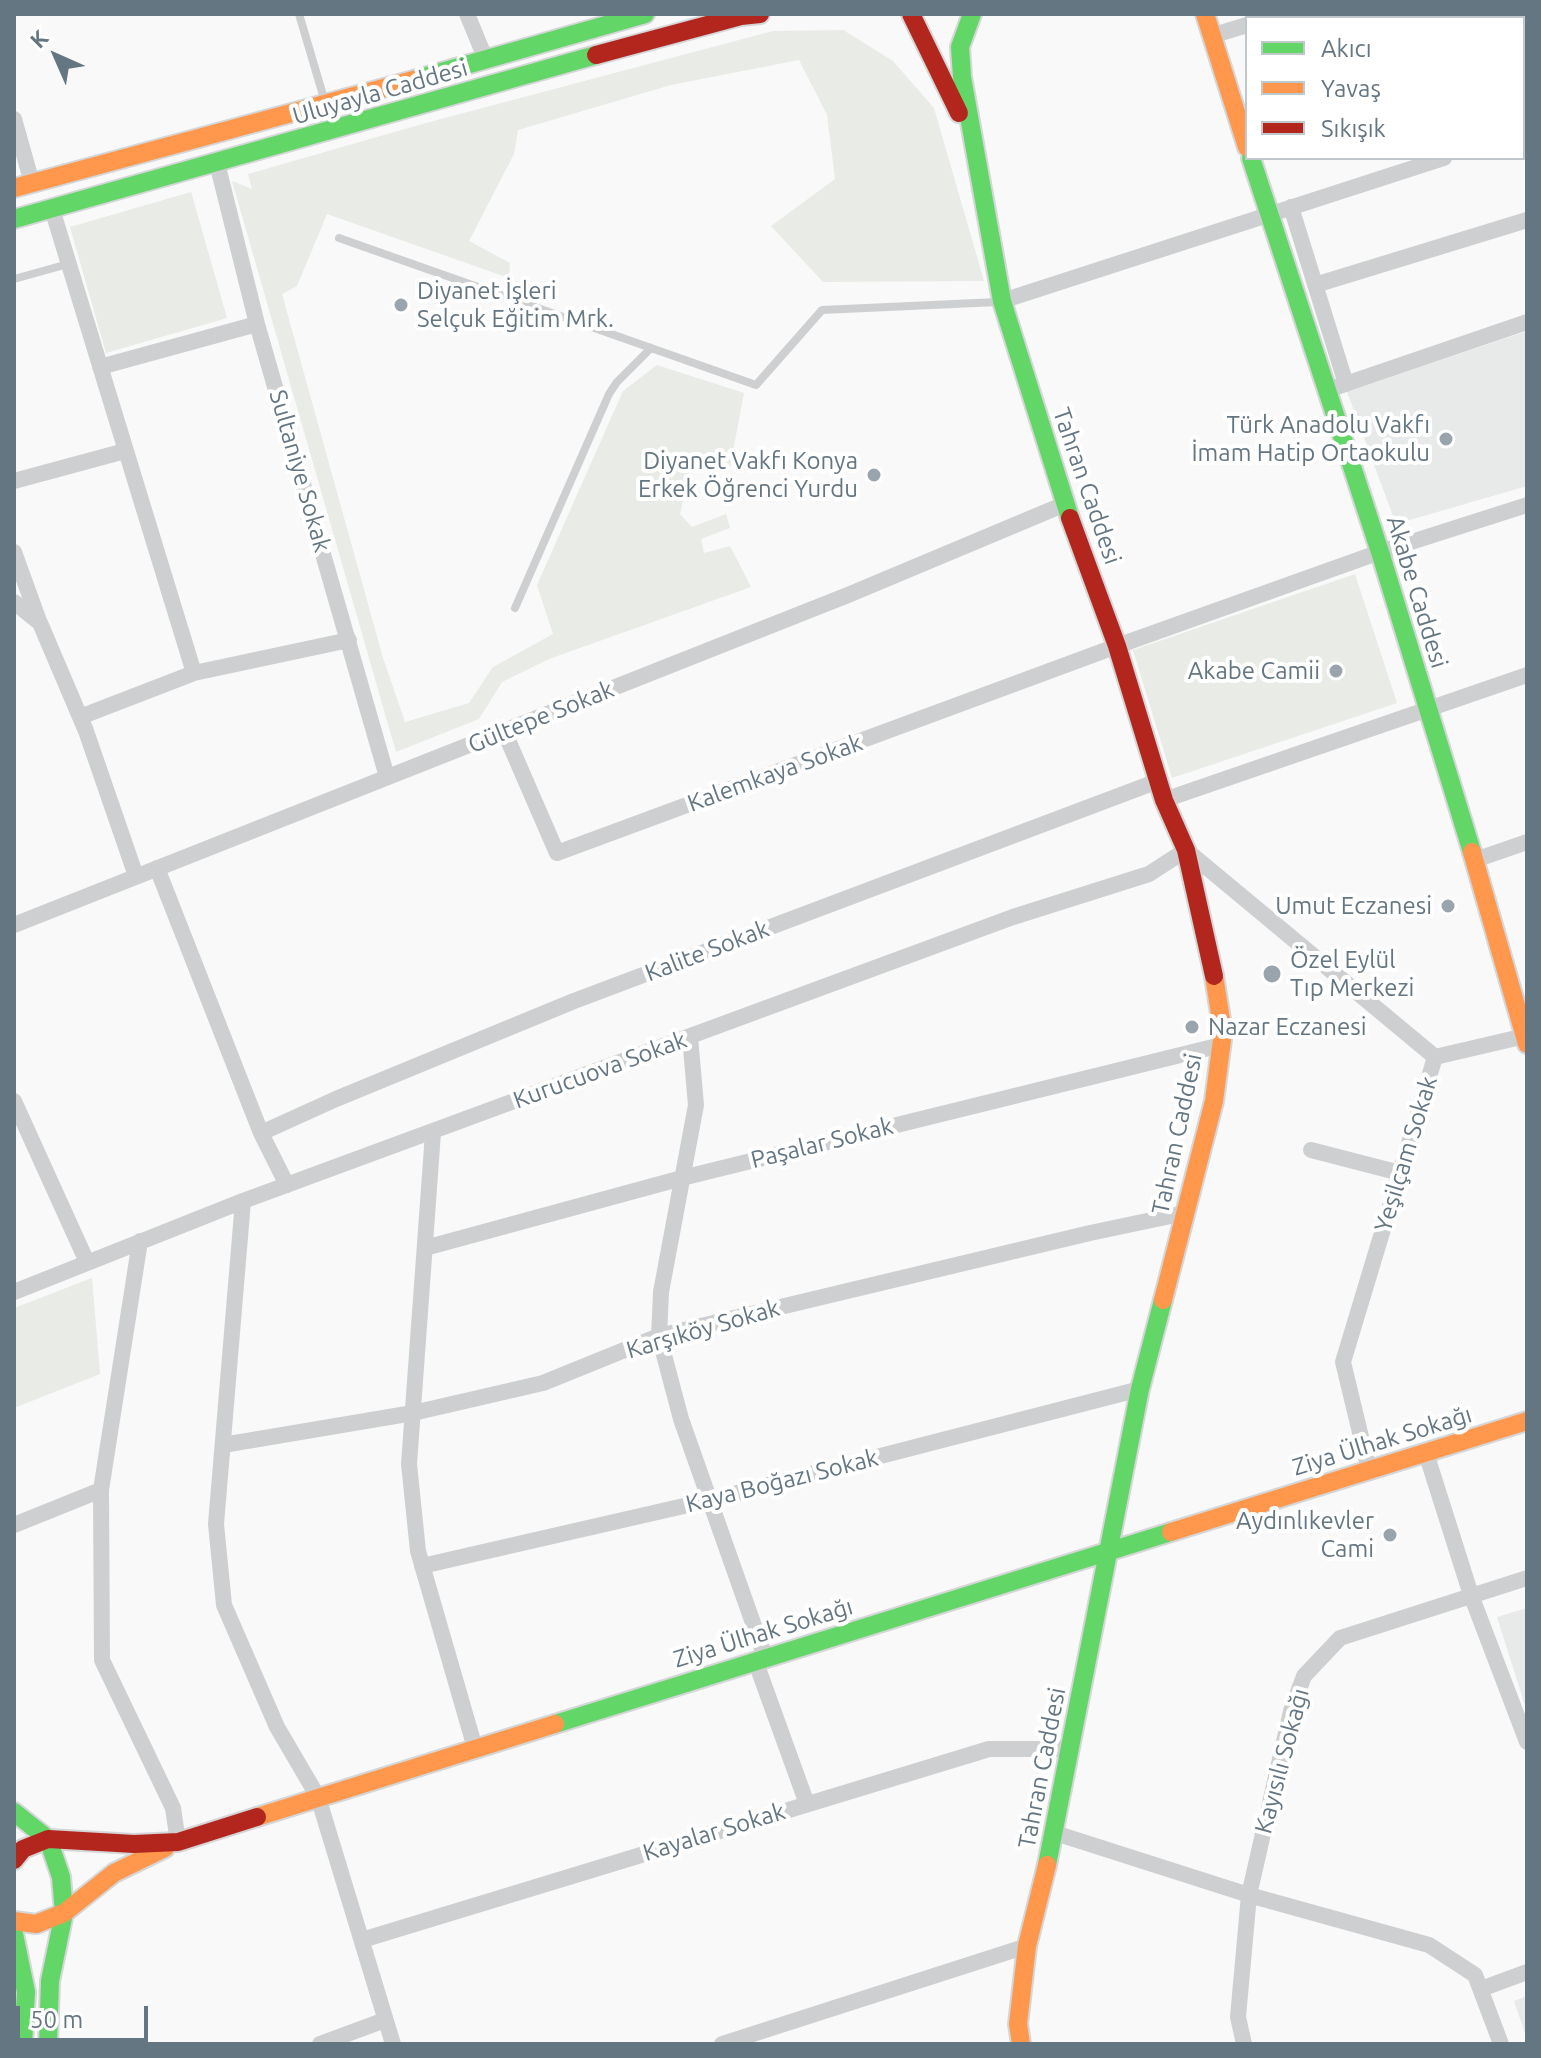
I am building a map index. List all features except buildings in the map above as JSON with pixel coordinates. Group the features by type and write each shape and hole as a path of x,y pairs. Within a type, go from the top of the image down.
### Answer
{"street":[{"path":"467,14 486,60"},
{"name":"Uluyayla Caddesi","path":"23,186 645,14"},
{"name":"Uluyayla Caddesi","path":"14,219 607,52 741,16 760,14"},
{"name":"Tahran Caddesi","path":"911,14 978,157"},
{"name":"Tahran Caddesi","path":"972,14 960,47 962,77 1002,301 1065,504 1117,646 1164,800 1186,850 1211,956 1223,1032 1214,1101 1140,1389 1055,1833 1027,1946 1018,2024 1021,2044"},
{"path":"1205,14 1245,141"},
{"path":"1211,36 1245,26"},
{"path":"14,119 23,186"},
{"name":"Akabe Caddesi","path":"1252,160 1380,552 1475,860 1526,1040"},
{"path":"1002,301 1438,160"},
{"name":"Sultaniye Sokak","path":"217,163 257,324 387,777"},
{"path":"1291,207 1346,384"},
{"path":"52,209 194,673"},
{"path":"1315,285 1527,220"},
{"path":"1328,390 1527,322"},
{"path":"100,367 257,324"},
{"path":"14,481 125,451"},
{"name":"Gültepe Sokak","path":"14,925 848,595 1065,504"},
{"path":"1117,646 1380,552 1527,505"},
{"path":"14,552 80,717 136,876"},
{"path":"14,602 40,623"},
{"path":"80,717 194,673 349,640"},
{"name":"Kalemkaya Sokak","path":"504,731 557,853 1117,646"},
{"path":"1164,800 1527,675"},
{"name":"Kalite Sokak","path":"261,1133 574,1001 1158,781"},
{"path":"1475,860 1527,842"},
{"name":"Kurucuova Sokak","path":"14,1292 243,1201 1013,917 1149,874 1186,850"},
{"name":"Yeşilçam Sokak","path":"1186,850 1435,1057 1343,1362 1369,1470"},
{"path":"157,868 261,1133 287,1185"},
{"path":"690,1037 696,1105 661,1292 659,1336 681,1419 807,1804"},
{"path":"1435,1057 1526,1040"},
{"name":"Paşalar Sokak","path":"425,1248 682,1178 1221,1045"},
{"path":"14,1101 87,1262"},
{"path":"433,1133 409,1464 418,1551 475,1748"},
{"path":"1311,1150 1400,1173"},
{"path":"243,1201 216,1524 224,1605 277,1727 318,1797 393,2044"},
{"name":"Karşıköy Sokak","path":"223,1445 413,1413 543,1383 659,1336 1074,1236 1185,1213"},
{"path":"14,1921 36,1924 64,1913 114,1873 178,1842 173,1808 102,1660 101,1490 140,1241"},
{"name":"Kaya Boğazı Sokak","path":"422,1566 710,1500 1140,1389"},
{"name":"Ziya Ülhak Sokağı","path":"48,1839 134,1844 178,1842 1527,1421"},
{"path":"1426,1453 1471,1595 1527,1742"},
{"path":"14,1525 101,1490"},
{"name":"Kayısılı Sokağı","path":"1244,2044 1238,2017 1249,1895 1291,1711 1304,1676 1340,1638 1527,1578"},
{"name":"Kayalar Sokak","path":"362,1940 989,1749 1070,1749"},
{"path":"14,1812 48,1839 61,1877 64,1913 50,1981 48,2044"},
{"path":"1055,1833 1249,1895 1429,1945 1478,1982 1501,2044"},
{"path":"14,1860 23,1849 48,1839"},
{"path":"14,1934 26,1992 23,2044"},
{"path":"733,2042 1027,1946"},
{"path":"1478,1982 1527,1972"},
{"path":"320,2044 385,2020"}],"lane":[{"path":"299,14 333,130"},
{"path":"339,238 756,385 822,310 1002,301"},
{"path":"14,279 68,264"},
{"path":"515,608 609,394 651,348"}],"shaded area":[{"path":"843,30 893,61 934,108 984,281 823,282 771,226 835,179 827,115 799,60 671,85 518,130 514,154 469,241 510,263 509,278 327,214 297,286 282,294 383,658 405,722 469,703 493,667 553,634 537,585 623,391 657,365 744,393 729,472 691,464 680,514 692,527 726,514 730,528 701,539 704,553 730,546 751,587 549,659 502,682 479,719 396,752 232,181 252,189 248,174 426,123 773,31"},
{"path":"191,192 227,318 106,353 70,227"},
{"name":"Türk Anadolu Vakfı İmam Hatip Ortaokulu","path":"1527,331 1527,486 1396,524 1347,392"},
{"path":"1355,574 1397,703 1172,778 1133,650"},
{"path":"92,1278 100,1374 14,1408 14,1308"},
{"path":"1527,1608 1527,1712 1497,1617"},
{"path":"1527,1996 1527,2039 1514,2001"}],"traffic: fast":[{"path":"417,79 645,14"},
{"path":"972,14 960,47 962,77 1002,301 1070,518"},
{"path":"14,219 596,55"},
{"path":"1252,160 1380,552 1472,852"},
{"path":"1047,1865 1140,1389 1163,1300"},
{"path":"555,1724 1171,1532"},
{"path":"14,1812 48,1839 61,1877 64,1913 50,1981 48,2044"},
{"path":"14,1934 26,1992 23,2044"}],"traffic: slow":[{"path":"1205,14 1245,141"},
{"path":"14,188 417,79"},
{"path":"1472,852 1527,1044"},
{"path":"1163,1300 1214,1101 1223,1032 1214,976"},
{"path":"1171,1532 1527,1421"},
{"path":"257,1817 555,1724"},
{"path":"14,1921 36,1924 64,1913 114,1873 165,1848"},
{"path":"1021,2044 1018,2024 1027,1946 1047,1865"}],"traffic: jam":[{"path":"596,55 741,16 760,14"},
{"path":"911,14 959,113"},
{"path":"1070,518 1117,646 1164,800 1186,850 1214,976"},
{"path":"14,1860 23,1849 48,1839 134,1844 178,1842 257,1817"}],"place":[{"name":"Diyanet İşleri Selçuk Eğitim Mrk.","path":"401,305"},
{"name":"Türk Anadolu Vakfı İmam Hatip Ortaokulu","path":"1446,439"},
{"name":"Diyanet Vakfı Konya Erkek Öğrenci Yurdu","path":"874,475"},
{"name":"Akabe Camii","path":"1336,671"},
{"name":"Umut Eczanesi","path":"1448,906"},
{"name":"Özel Eylül Tıp Merkezi","path":"1272,974"},
{"name":"Nazar Eczanesi","path":"1192,1027"},
{"name":"Aydınlıkevler Cami","path":"1390,1535"}]}
